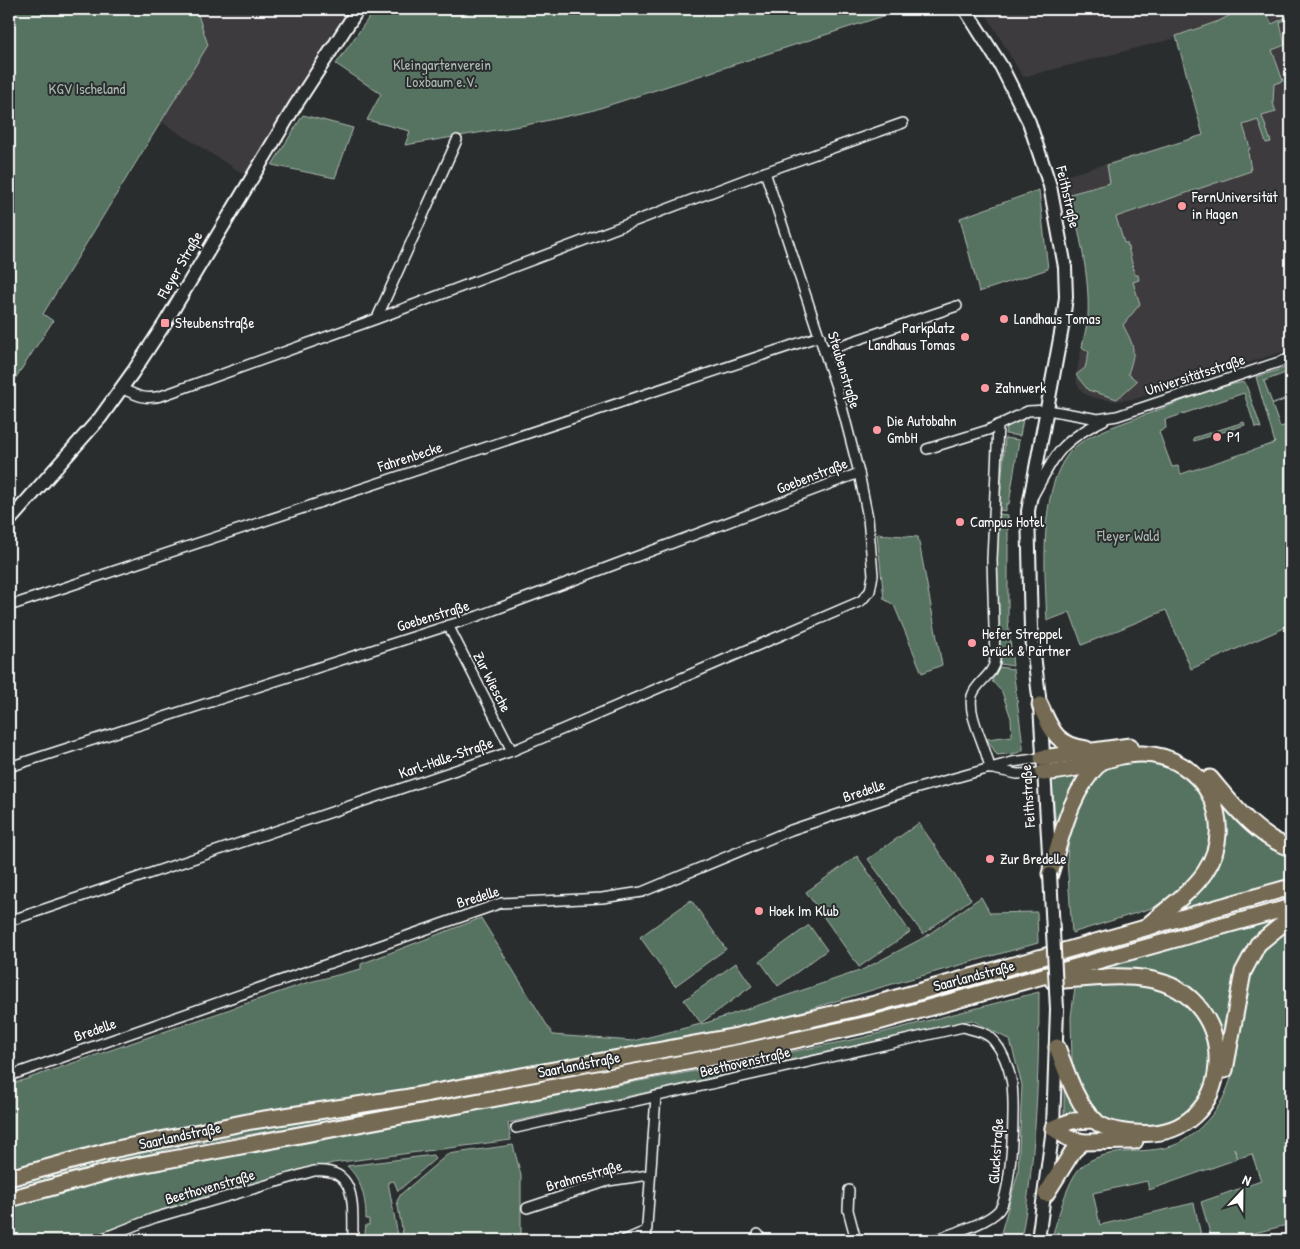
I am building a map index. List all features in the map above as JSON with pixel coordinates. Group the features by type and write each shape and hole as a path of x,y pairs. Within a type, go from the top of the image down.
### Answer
{"highway":[{"path":"1040,705 1060,740 1068,746 1099,756"},
{"path":"1043,774 1129,746 1154,746 1185,757 1205,773 1249,822 1273,840 1291,848"},
{"path":"1042,758 1131,754 1162,756 1181,764 1205,785 1216,806 1219,818 1217,843 1206,872 1190,889 1144,929"},
{"path":"1050,874 1077,792 1099,756"},
{"name":"Saarlandstraße","path":"9,1178 112,1150 252,1121 403,1098 737,1036 875,1004 1291,887"},
{"path":"1015,985 1291,907"},
{"path":"1053,1128 1068,1138 1083,1142 1165,1138 1185,1128 1208,1109 1223,1076 1244,972 1258,944 1291,917"},
{"path":"1015,985 1093,978 1149,979 1171,987 1189,997 1202,1012 1211,1027 1218,1048 1219,1065 1209,1094 1195,1114 1163,1133 1145,1134 1109,1129 1095,1120 1073,1086 1057,1047"},
{"name":"Saarlandstraße","path":"9,1199 120,1169 746,1051 878,1022 1015,985"},
{"path":"1053,1128 1072,1121 1095,1120"},
{"path":"1046,1194 1073,1151 1083,1142"}],"main road":[{"name":"Fleyer Straße","path":"9,521 100,418 121,388 165,323 255,170 358,9"},
{"name":"Feithstraße","path":"965,9 1013,87 1043,160 1054,206 1065,267 1066,296 1048,410 1028,505 1029,604 1040,705 1057,1008 1053,1128 1046,1194 1038,1240"}],"street":[{"path":"121,388 138,397 151,400 377,318 765,172 903,123"},
{"path":"377,318 457,140"},
{"name":"Steubenstraße","path":"765,172 840,399 859,473 868,518 872,583"},
{"path":"824,351 957,306"},
{"name":"Fahrenbecke","path":"9,606 820,336"},
{"name":"Universitätsstraße","path":"1028,505 1055,457 1066,443 1081,432 1106,419 1291,358"},
{"path":"927,449 998,425 1028,411 1048,410"},
{"name":"Universitätsstraße","path":"1048,410 1106,419"},
{"path":"990,769 988,753 971,709 974,692 991,672 995,660 992,560 998,425"},
{"name":"Goebenstraße","path":"9,767 478,616 859,473"},
{"name":"Karl-Halle-Straße","path":"9,921 512,751 861,601 868,596 872,583"},
{"name":"Zur Wiesche","path":"448,625 512,751"},
{"name":"Bredelle","path":"9,1076 501,903 602,898 642,892 791,830 911,790 1012,762 1042,758"},
{"name":"Bredelle","path":"990,769 1018,774 1043,774"},
{"name":"Beethovenstraße","path":"516,1128 942,1031 964,1027 981,1032"},
{"name":"Gluckstraße","path":"934,1240 983,1220 999,1210 1006,1196 1010,1180 1012,1080 1006,1060 993,1040 981,1032"},
{"path":"625,1240 646,1236 656,1096"},
{"name":"Beethovenstraße","path":"98,1240 154,1218 314,1170 333,1171 340,1175 350,1189 353,1240"},
{"name":"Brahmsstraße","path":"527,1208 608,1180 649,1175"},
{"path":"849,1190 848,1210 856,1240"}],"shaded area":[{"path":"196,9 353,9 245,175 160,121 207,45"},
{"name":"FernUniversität in Hagen","path":"983,9 1291,9 1291,349 1135,399 1115,401 1094,398 1083,393 1077,384 1076,375 1088,317 1087,290 1080,236 1065,176 1203,135 1176,38 1023,77"}],"green space":[{"name":"KGV Ischeland","path":"9,9 196,9 208,45 43,314 53,321 9,388"},
{"name":"Kleingartenverein Loxbaum e.V.","path":"375,9 905,9 591,111 526,125 405,145 410,131 367,120 381,94 336,64"},
{"path":"1242,9 1264,9 1272,24 1291,15 1291,18 1280,22 1285,45 1272,50 1283,81 1274,84 1273,103 1276,112 1262,116 1271,142 1266,143 1258,120 1243,125 1250,148 1248,152 1251,171 1116,217 1124,243 1127,243 1135,275 1138,275 1139,280 1133,282 1140,304 1123,325 1133,349 1128,374 1137,381 1117,399 1088,390 1076,375 1085,368 1089,352 1082,347 1088,320 1088,301 1083,254 1070,194 1110,183 1107,165 1203,135 1176,36 1219,21"},
{"path":"303,115 353,128 335,178 272,165"},
{"path":"1039,190 1048,269 979,292 960,218"},
{"name":"Fleyer Wald","path":"1291,366 1291,371 1264,381 1272,403 1291,397 1272,405 1280,427 1291,424 1291,625 1191,669 1166,610 1082,645 1070,612 1047,621 1045,558 1048,511 1052,489 1059,469 1069,453 1085,440 1106,429 1210,391 1245,382 1261,428 1255,427 1244,393 1165,420 1166,428 1159,432 1172,467 1178,466 1181,474 1275,443 1256,377"},
{"path":"1023,419 1020,436 1005,434 1007,425"},
{"path":"1244,422 1245,425 1194,441 1193,438"},
{"path":"1005,438 1019,440 1009,504 1006,504 1006,511 999,510"},
{"path":"999,514 1008,515 1008,621 1013,666 1000,664 996,556"},
{"path":"877,534 918,537 942,665 922,673 894,605 884,599"},
{"path":"999,667 1013,669 1023,750 1017,753 997,755 987,739 1012,736 1011,718 1002,692 992,681"},
{"path":"1147,757 1196,779 1213,816 1206,858 1190,882 1166,901 1152,908 1072,933 1067,860 1074,808 1105,767"},
{"path":"1081,773 1057,839 1052,781 1053,779"},
{"path":"1223,803 1262,841 1291,856 1291,879 1169,914 1225,833"},
{"path":"919,823 971,899 923,934 868,859"},
{"path":"857,856 910,932 859,967 806,892"},
{"path":"981,897 990,913 1037,912 1038,943 787,1016 731,1030 560,1064 134,1137 9,1169 9,1085 306,983 361,969 361,964 481,918 553,1035 633,1041 709,1022 862,970 925,937"},
{"path":"691,900 726,949 675,986 640,937"},
{"path":"1281,916 1235,976 1224,1035 1221,1036 1211,1015 1199,999 1185,987 1169,979 1151,973 1132,971 1089,971"},
{"path":"809,925 827,950 778,986 760,961"},
{"path":"1291,927 1291,1224 1226,1240 1212,1240 1201,1202 1261,1181 1252,1154 1238,1158 1234,1148 1237,1159 1149,1190 1147,1181 1093,1193 1100,1225 1194,1203 1202,1240 1051,1240 1071,1181 1081,1167 1090,1160 1101,1156 1172,1146 1193,1134 1211,1116 1225,1094 1233,1069 1247,990 1256,965 1269,944"},
{"path":"736,963 752,986 701,1023 684,1000"},
{"path":"1117,983 1146,986 1174,996 1196,1014 1213,1049 1205,1097 1172,1125 1122,1128 1100,1117 1084,1099 1072,1062 1071,1017 1075,987"},
{"path":"1039,992 1036,1116 1021,1240 999,1240 1018,1173 1022,1085 1010,1040 972,1020 508,1123 511,1140 333,1163 151,1216 89,1240 9,1240 9,1204 120,1174 690,1072 861,1038"},
{"path":"1064,1078 1084,1113 1064,1117"},
{"path":"421,1101 422,1105 182,1146 68,1173 9,1191 9,1184 139,1150 279,1123"},
{"path":"513,1145 521,1175 521,1240 404,1240 397,1201 401,1194 448,1154"},
{"path":"433,1155 435,1159 398,1191 394,1181 388,1182 398,1236 396,1240 364,1240 366,1225 369,1225 369,1219 366,1219 364,1198 360,1184 347,1166"}],"place":[{"name":"FernUniversität in Hagen","path":"1182,206"},
{"name":"Landhaus Tomas","path":"1004,319"},
{"name":"Steubenstraße","path":"165,323"},
{"name":"Parkplatz Landhaus Tomas","path":"965,337"},
{"name":"Zahnwerk","path":"985,388"},
{"name":"Die Autobahn GmbH","path":"877,430"},
{"name":"P1","path":"1217,437"},
{"name":"Campus Hotel","path":"960,522"},
{"name":"Hefer Streppel Brück & Partner","path":"972,643"},
{"name":"Zur Bredelle","path":"990,859"},
{"name":"Hoek Im Klub","path":"759,911"}]}
